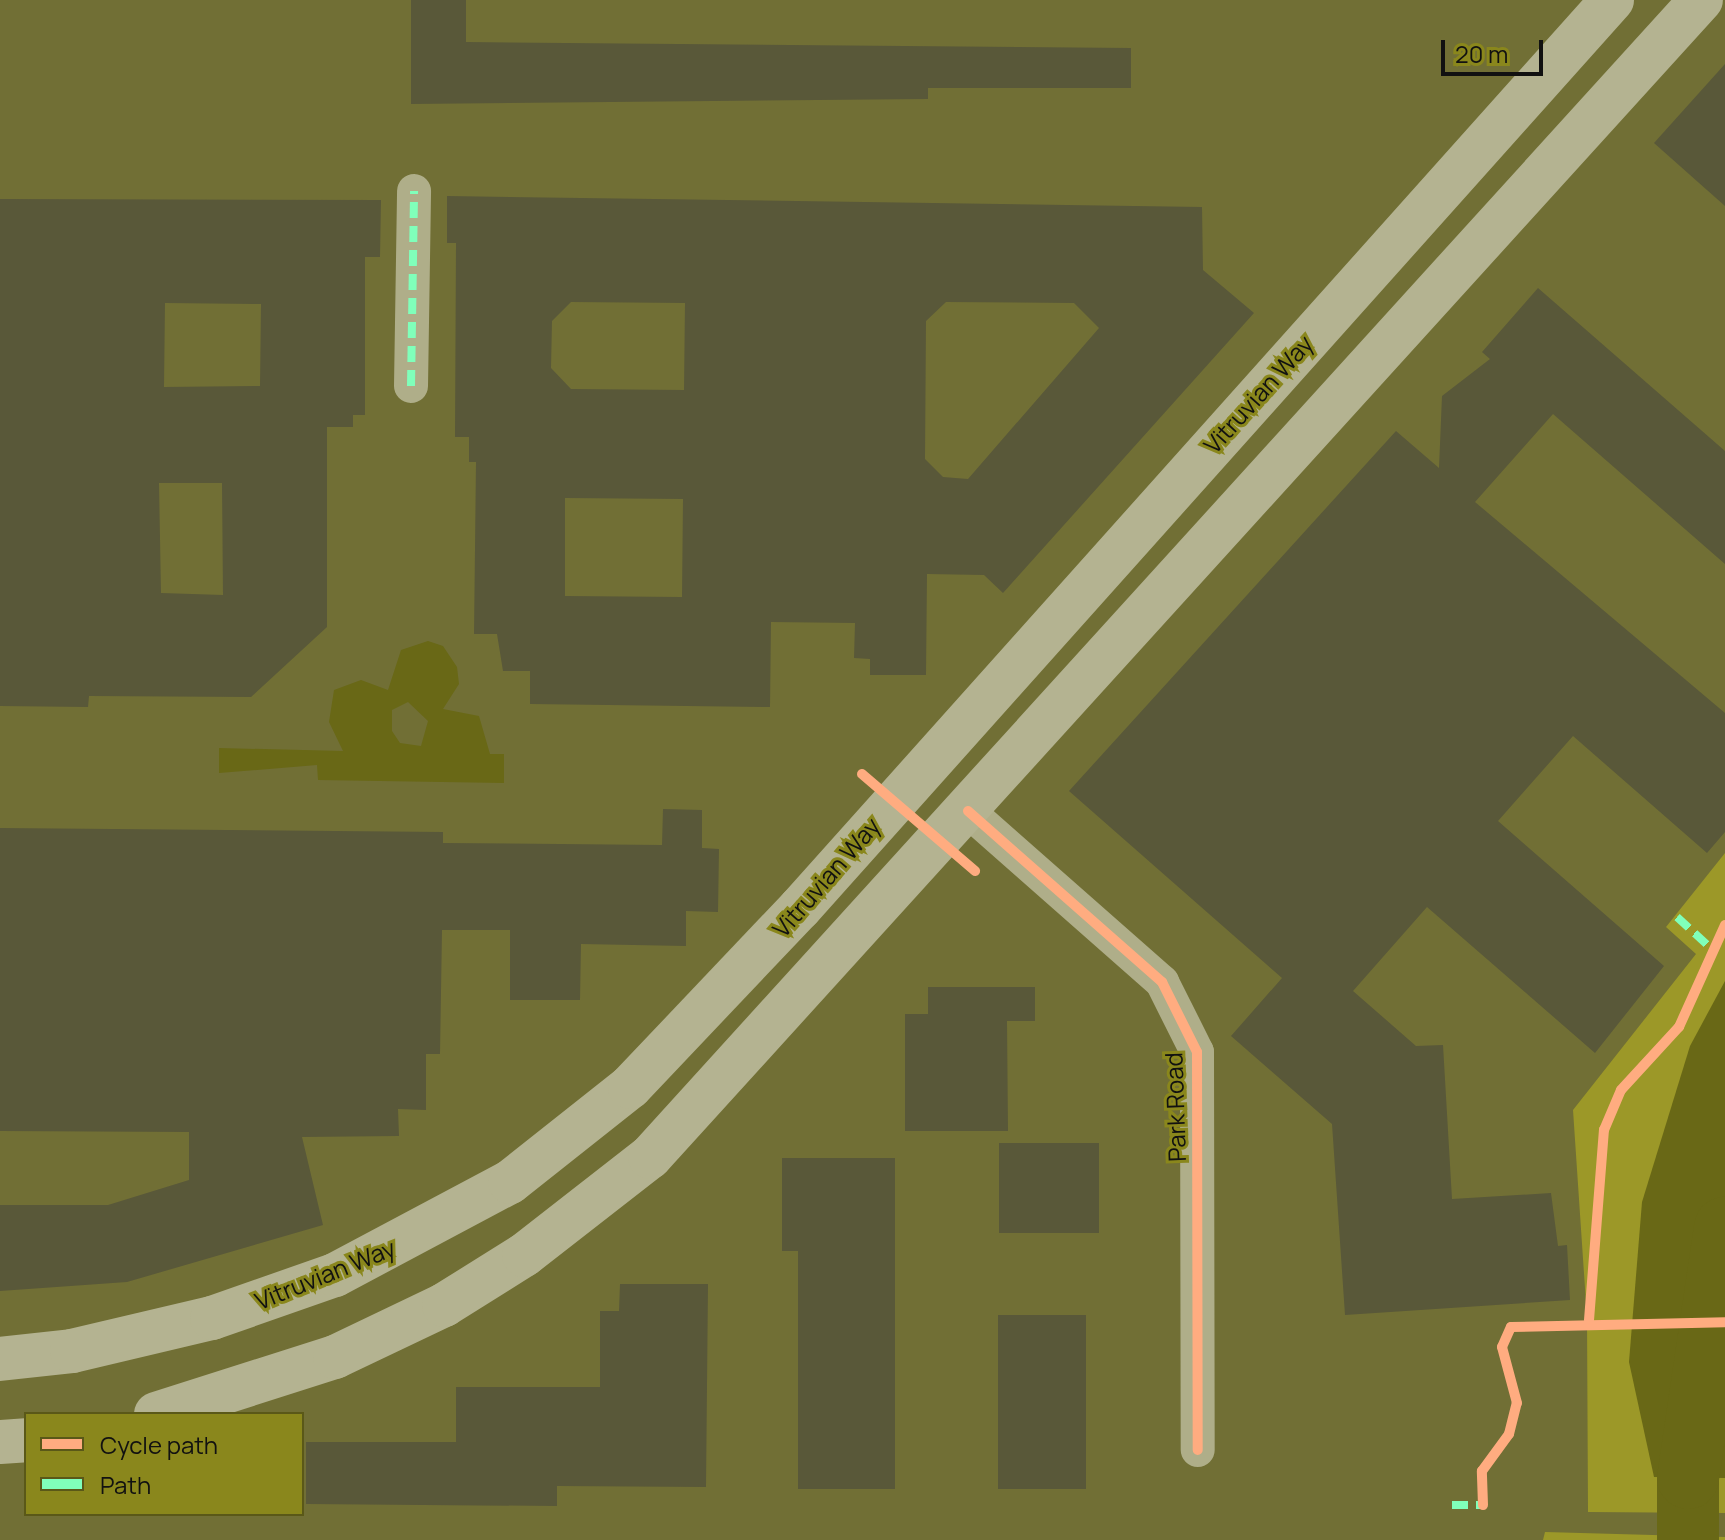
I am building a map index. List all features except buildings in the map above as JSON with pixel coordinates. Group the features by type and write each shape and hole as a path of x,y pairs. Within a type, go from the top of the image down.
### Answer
{"main road":[{"name":"Vitruvian Way","path":"0,1359 72,1351 239,1309 335,1275 510,1182 630,1087 707,1011 921,767 1612,0"},
{"path":"162,1412 335,1357 444,1305 542,1242 650,1157 968,811 1701,0"},
{"path":"921,767 968,811"},
{"path":"510,1182 542,1242"},
{"path":"0,1442 24,1440"}],"street":[{"path":"411,386 414,191"},
{"name":"Park Road","path":"968,811 1162,982 1197,1052 1198,1450"}],"shaded area":[{"path":"428,641 443,646 457,667 459,684 443,709 479,716 490,754 504,754 504,783 318,780 317,765 219,773 219,748 343,751 329,722 334,690 361,680 388,690 401,650","holes":["408,702 428,721 421,746 400,743 392,731 392,710"]},
{"path":"1725,853 1725,1513 1588,1512 1587,1318 1573,1110 1696,954 1666,927"},
{"path":"1725,981 1725,1478 1654,1477 1629,1362 1642,1202 1690,1046"},
{"path":"1545,1532 1725,1537 1725,1540 1543,1540"}],"waterway":[{"path":"1688,1540 1688,1478 1725,1228"}],"marked path":[{"path":"411,386 414,191"},
{"path":"1677,917 1714,951"},
{"path":"1452,1505 1483,1505"}],"cycle path":[{"path":"862,774 975,871"},
{"path":"968,811 1162,982 1197,1052 1198,1450"},
{"path":"1589,1320 1604,1130 1621,1090 1679,1027 1725,925"},
{"path":"1483,1505 1482,1471 1509,1434 1517,1403 1502,1347 1511,1327 1725,1322"}]}
